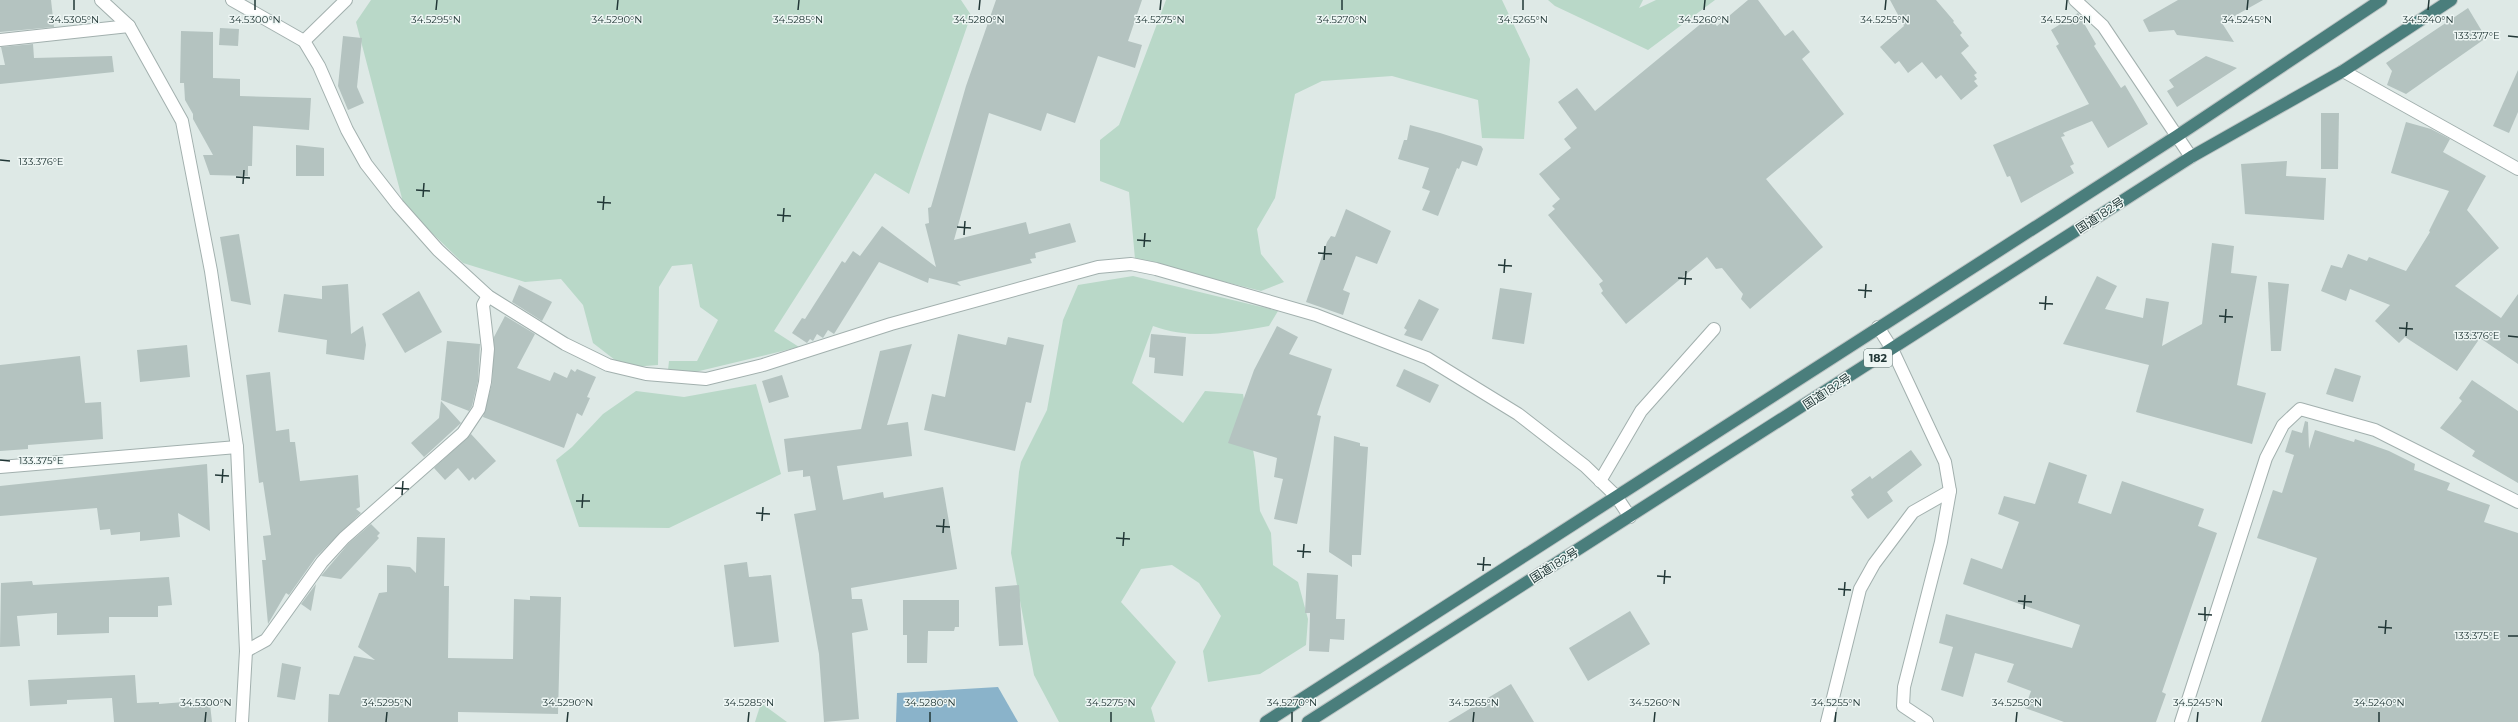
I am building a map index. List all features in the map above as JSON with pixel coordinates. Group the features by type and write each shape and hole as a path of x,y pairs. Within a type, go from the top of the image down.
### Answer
{"highway":[{"name":"国道182号","path":"1266,722 1878,326 2176,136 2380,0"},
{"name":"国道182号","path":"1308,722 2191,157 2343,72 2451,0"}],"street":[{"path":"101,0 129,26 182,121 211,270 237,447 246,651 242,722"},
{"path":"232,0 304,41 319,66 347,130 366,164 398,205 438,250 488,296 565,344 608,365 646,374 706,379 762,365 891,324 1072,274 1098,267 1131,264 1156,269 1316,315 1427,358 1518,414 1585,466 1616,496 1630,517"},
{"path":"304,41 346,0"},
{"path":"2075,0 2103,26 2191,157"},
{"path":"0,40 129,26"},
{"path":"2343,72 2518,169"},
{"path":"246,651 266,640 322,562 344,538 463,433 479,409 484,382 488,349 483,305 488,296"},
{"path":"1878,326 1892,349 1945,462 1950,491 1941,542 1904,687 1903,706 1928,722"},
{"path":"1600,481 1641,411 1714,330"},
{"path":"2181,722 2266,458 2283,425 2300,408 2375,430 2518,502"},
{"path":"0,467 237,447"},
{"path":"1827,722 1860,589 1874,564 1913,512 1950,491"}],"green space":[{"path":"371,0 961,0 971,15 909,194 875,173 774,331 799,347 691,373 668,370 669,361 697,361 718,320 700,307 692,264 672,266 659,287 658,365 632,367 615,360 593,343 583,305 561,279 525,282 463,263 404,206 356,22"},
{"path":"1166,0 1502,0 1530,59 1524,139 1482,138 1478,100 1392,76 1322,81 1295,94 1275,198 1257,229 1261,254 1284,282 1261,291 1135,259 1129,192 1100,181 1100,140 1119,125"},
{"path":"1548,0 1643,0 1639,8 1656,0 1715,0 1648,50 1555,6"},
{"path":"1133,276 1278,311 1269,326 1225,333 1182,333 1153,326 1132,383 1183,423 1205,391 1243,394 1255,461 1260,511 1271,533 1273,565 1298,582 1308,619 1306,645 1260,674 1208,682 1203,651 1221,616 1199,583 1172,565 1141,569 1121,602 1176,662 1151,708 1155,722 1059,722 1034,675 1011,553 1019,472 1021,462 1047,410 1063,320 1078,285"},
{"path":"756,384 781,474 669,528 579,527 556,460 572,447 603,414 636,391 684,397"},
{"path":"761,703 787,722 755,722"}],"water":[{"path":"998,687 1018,722 896,722 897,693"}],"building":[{"path":"0,0 51,0 54,27 0,32"},
{"path":"996,0 1142,0 1128,41 1142,45 1135,68 1098,56 1075,123 1047,113 1041,131 989,113 954,240 1026,222 1029,234 1070,223 1076,242 1035,253 1036,258 1030,259 1032,263 957,282 961,286 929,278 928,283 879,262 834,334 828,330 823,338 817,334 813,341 810,339 807,343 792,333 802,318 805,319 842,261 845,263 853,251 860,256 882,226 936,267 925,224 929,223 928,208 931,207 966,86"},
{"path":"1748,0 1758,0 1785,36 1793,30 1810,52 1802,59 1844,114 1766,179 1823,247 1750,309 1741,299 1743,294 1722,268 1716,269 1707,257 1626,324 1601,293 1603,291 1599,284 1603,281 1548,215 1555,209 1552,206 1560,199 1539,174 1571,148 1564,139 1577,128 1558,102 1577,88 1595,111 1709,17 1717,26"},
{"path":"1890,0 1936,0 1954,21 1953,22 1962,33 1960,35 1969,46 1961,53 1977,73 1974,75 1977,79 1974,81 1978,86 1961,100 1941,75 1936,79 1922,62 1908,73 1899,61 1895,64 1880,47 1904,26"},
{"path":"2178,0 2263,0 2222,23 2234,42 2177,35 2174,30 2149,32 2143,20"},
{"path":"2468,8 2486,38 2406,94 2387,85 2392,71 2386,63"},
{"path":"2078,13 2096,44 2094,46 2121,88 2125,85 2148,124 2108,148 2092,121 2063,133 2065,136 2061,137 2074,164 2070,166 2074,173 2021,203 2010,176 2007,177 1993,145 2089,104 2056,46 2059,44 2051,30"},
{"path":"220,28 239,29 238,46 219,45"},
{"path":"181,31 213,32 213,78 240,79 240,96 311,98 309,130 253,126 252,166 248,166 248,176 210,175 203,155 213,155 193,119 193,114 185,100 184,83 180,83"},
{"path":"343,36 362,38 357,87 364,103 348,110 338,86"},
{"path":"33,44 34,58 112,56 114,72 0,84 0,65 5,65 1,47"},
{"path":"2206,56 2237,68 2177,107 2167,91 2174,87 2169,80"},
{"path":"2518,70 2518,112 2509,133 2493,126"},
{"path":"2321,113 2339,113 2338,169 2321,169"},
{"path":"2406,122 2431,129 2450,139 2443,152 2486,176 2467,210 2499,248 2455,286 2501,318 2518,294 2518,364 2480,338 2457,371 2405,337 2399,343 2375,321 2390,305 2350,289 2346,301 2321,291 2331,265 2342,268 2348,254 2367,261 2369,257 2406,271 2430,232 2429,231 2449,191 2391,173"},
{"path":"1410,125 1481,146 1483,149 1477,166 1462,161 1459,169 1457,168 1438,216 1422,210 1430,191 1422,188 1429,168 1398,159 1404,140 1407,140"},
{"path":"296,145 324,148 324,176 296,176"},
{"path":"2287,161 2286,176 2326,178 2324,220 2245,214 2241,164"},
{"path":"1346,209 1391,231 1377,264 1356,256 1343,290 1350,293 1343,315 1306,302 1327,242 1331,236 1335,237"},
{"path":"239,234 251,305 231,301 220,237"},
{"path":"2212,243 2234,246 2231,273 2257,276 2237,385 2266,393 2252,444 2136,412 2149,365 2063,344 2097,276 2117,286 2105,309 2143,318 2146,298 2169,302 2162,346 2202,324"},
{"path":"2268,282 2289,284 2281,351 2271,351"},
{"path":"348,284 351,334 363,326 366,345 364,360 326,354 327,340 278,332 284,294 322,299 322,286"},
{"path":"519,285 552,302 542,321 512,302"},
{"path":"1500,288 1532,293 1524,344 1492,339"},
{"path":"419,291 442,332 405,353 382,314"},
{"path":"1419,299 1439,309 1422,341 1404,335 1407,330 1404,328"},
{"path":"505,316 535,334 517,368 550,381 554,372 567,378 571,369 575,372 577,369 596,377 587,397 590,398 582,416 577,413 564,448 483,417 492,383 494,337"},
{"path":"1277,326 1298,337 1289,354 1332,369 1317,415 1321,416 1297,524 1274,519 1283,479 1274,477 1277,458 1228,443 1254,370"},
{"path":"958,334 1006,345 1008,337 1044,345 1031,403 1026,402 1015,451 924,430 932,394 945,397"},
{"path":"1151,334 1186,337 1183,376 1154,373 1155,358 1149,357"},
{"path":"447,341 480,344 478,381 472,406 469,411 441,400"},
{"path":"912,344 887,425 908,422 912,456 837,466 843,500 883,492 884,498 943,487 957,569 851,588 852,599 862,599 868,630 852,633 859,719 824,722 819,654 794,514 816,510 810,476 803,477 803,470 788,472 784,439 861,429 880,351"},
{"path":"187,345 190,377 140,382 137,350"},
{"path":"80,356 85,403 101,402 103,439 28,445 28,449 0,451 0,365"},
{"path":"2335,368 2361,376 2353,402 2326,394"},
{"path":"1404,369 1439,385 1430,403 1396,386"},
{"path":"270,372 276,431 289,429 290,442 295,442 300,481 358,475 360,507 356,509 361,513 316,557 289,595 286,593 268,624 262,560 266,560 263,536 271,535 263,482 259,483 246,375"},
{"path":"782,375 789,397 769,403 762,381"},
{"path":"2472,380 2518,411 2518,483 2472,456 2475,451 2440,428 2462,401 2459,398"},
{"path":"441,401 461,423 424,457 411,443 439,418"},
{"path":"2305,421 2308,422 2309,449 2315,430 2354,442 2355,439 2389,451 2415,464 2414,470 2450,483 2447,490 2490,505 2484,522 2518,533 2518,722 2261,722 2317,558 2257,538 2273,490 2282,493 2294,455 2285,452 2292,430 2302,433"},
{"path":"471,434 496,461 475,480 473,477 469,481 458,468 445,480 434,468"},
{"path":"1334,436 1360,443 1360,446 1368,447 1361,555 1352,555 1352,567 1329,552"},
{"path":"1911,450 1922,465 1887,492 1893,501 1868,519 1851,497 1854,495 1851,490 1870,476 1872,479"},
{"path":"2049,462 2087,475 2078,503 2111,514 2122,481 2204,509 2198,526 2217,533 2162,692 2166,694 2156,722 2064,722 2025,708 2031,691 2007,682 2014,664 1975,653 1963,697 1941,690 1953,647 1939,643 1946,614 2072,648 2080,625 1963,584 1971,558 2002,569 2019,522 1998,514 2004,496 2035,504"},
{"path":"207,464 210,531 178,513 180,537 140,541 140,532 111,535 110,529 100,530 97,508 0,516 0,486"},
{"path":"371,524 380,533 377,536 379,538 341,579 321,576 349,543"},
{"path":"417,537 445,538 444,586 449,586 448,658 513,659 514,599 530,600 530,596 561,597 558,714 458,712 458,722 328,722 329,694 339,695 354,656 375,660 358,647 379,593 387,592 387,565 410,567 416,573"},
{"path":"747,562 749,577 771,575 779,642 734,647 724,565"},
{"path":"1307,573 1338,575 1336,619 1345,619 1344,640 1330,639 1329,652 1309,651 1310,613 1305,613"},
{"path":"169,577 172,605 158,606 158,617 109,617 109,633 57,635 57,613 17,616 20,646 0,647 1,583 32,581 33,585"},
{"path":"316,584 311,611 301,604"},
{"path":"1019,585 1023,645 999,646 995,587"},
{"path":"903,600 959,600 959,627 955,627 954,631 928,631 927,663 907,663 907,635 903,635"},
{"path":"1630,611 1650,644 1588,681 1569,648"},
{"path":"282,663 301,667 295,700 277,697"},
{"path":"135,675 137,703 159,702 159,704 184,702 184,707 210,704 212,722 114,722 112,698 67,700 67,704 30,706 28,680"},
{"path":"1511,684 1534,722 1448,722"}]}
